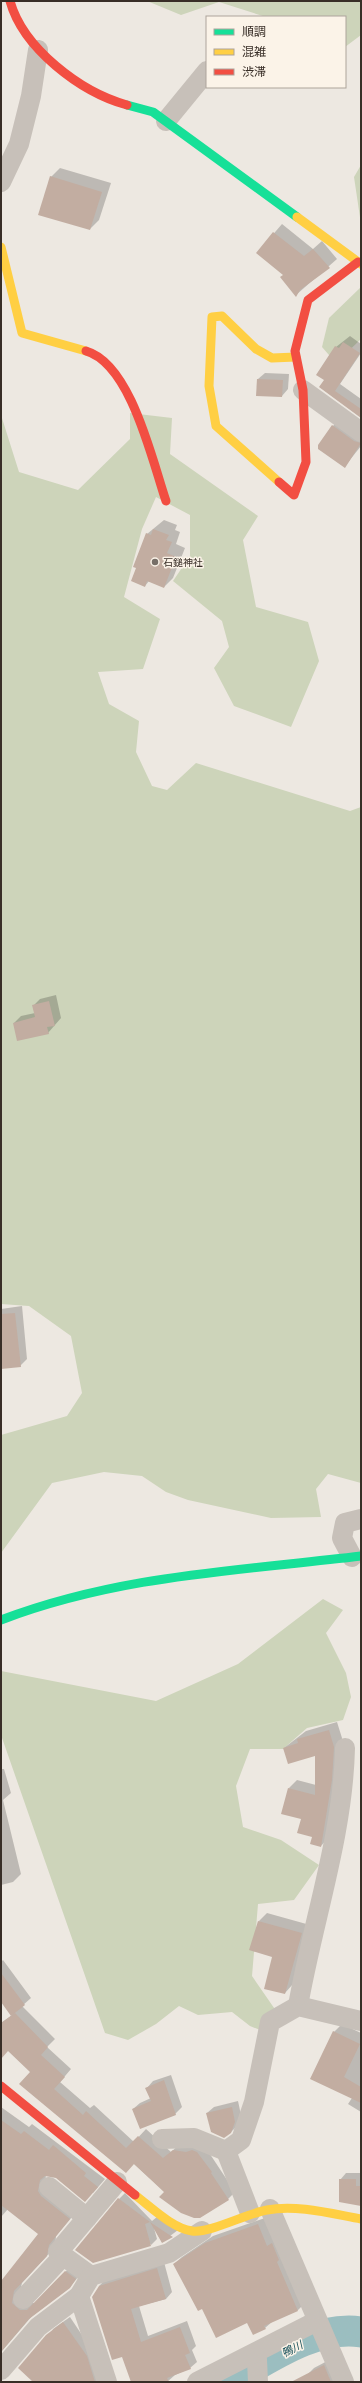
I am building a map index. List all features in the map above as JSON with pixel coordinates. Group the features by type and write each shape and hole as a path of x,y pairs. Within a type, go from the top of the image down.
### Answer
{"street":[{"path":"10,1 11,9 19,24 38,50 75,78 120,102 153,112 360,263 308,300 295,351 304,390 306,462 294,495 216,426 209,386 212,317 222,316 256,349 272,358 296,357"},
{"path":"1,181 19,144 31,96 38,50"},
{"path":"166,121 206,72"},
{"path":"1,247 22,333 96,354 114,370 131,399 166,501"},
{"path":"304,390 361,432"},
{"path":"356,1556 342,1538 346,1523 361,1519"},
{"path":"1,1620 18,1612 82,1593 156,1580 356,1556"},
{"path":"298,2006 307,1955 328,1873 344,1786 345,1748"},
{"path":"226,2151 241,2140 254,2102 270,2022 298,2006 361,2021"},
{"path":"1,2086 117,2182 175,2224 191,2231 202,2231"},
{"path":"162,2138 194,2138 226,2151 250,2213"},
{"path":"91,2276 58,2252 117,2182"},
{"path":"49,2187 87,2218"},
{"path":"270,2209 344,2382"},
{"path":"1,2370 38,2327 79,2296 91,2276 169,2253 202,2231 250,2213 270,2209 314,2210 361,2219"},
{"path":"23,2299 63,2256"},
{"path":"79,2296 107,2382"},
{"path":"197,2382 256,2356 317,2321"},
{"path":"256,2356 258,2382"}],"green space":[{"path":"147,1 361,1 361,35 346,46 346,16 263,16 219,2 181,15"},
{"path":"361,165 361,224 354,177"},
{"path":"361,287 361,339 336,363 322,347 329,318"},
{"path":"130,413 172,418 170,454 258,516 243,540 256,607 308,622 319,661 291,727 234,706 214,668 229,647 222,621 173,581 190,556 190,515 156,497 142,529 124,597 160,619 143,669 98,672 109,704 139,721 136,752 152,786 167,790 196,763 350,811 361,807 361,1483 328,1474 316,1489 321,1517 271,1518 188,1500 166,1492 142,1476 104,1472 52,1483 1,1553 1,1435 67,1416 82,1393 71,1336 29,1306 1,1304 1,415 19,472 78,490 130,439"},
{"path":"323,1599 343,1610 326,1633 346,1673 351,1697 343,1720 307,1728 283,1749 250,1749 236,1786 243,1827 281,1840 319,1865 294,1900 258,1904 252,1976 281,2018 270,2034 250,2026 232,2012 198,2015 179,2006 156,2024 128,2040 105,2033 1,1735 1,1671 156,1701 238,1664"}],"building":[{"path":"50,176 102,192 90,230 38,215"},
{"path":"273,232 304,256 313,249 330,268 300,290 296,297 280,277 283,275 256,253"},
{"path":"343,342 360,353 335,391 361,409 361,418 319,387 324,380 316,375 335,346 339,348"},
{"path":"257,379 283,380 282,397 256,396"},
{"path":"332,425 354,441 361,443 345,468 318,449 318,445"},
{"name":"石鎚神社","path":"153,529 169,535 166,540 172,542 167,553 176,557 164,588 147,581 145,587 131,581 136,568 133,567 146,533 151,535"},
{"path":"49,1001 55,1026 47,1027 49,1034 17,1041 13,1023 35,1017 32,1005"},
{"path":"15,1313 21,1367 1,1369 1,1314"},
{"path":"329,1730 334,1747 332,1780 321,1847 310,1844 312,1837 297,1833 301,1819 281,1814 288,1788 315,1795 315,1756 288,1764 283,1748 298,1743 297,1739"},
{"path":"258,1921 302,1933 285,1994 264,1989 272,1957 249,1950"},
{"path":"1,1973 25,2005 11,2016 1,2002"},
{"path":"15,2013 48,2047 41,2055 65,2077 54,2089 83,2115 86,2111 126,2148 138,2136 163,2158 173,2150 186,2152 192,2150 197,2152 212,2172 211,2173 229,2200 200,2218 194,2218 181,2213 159,2197 164,2192 134,2164 126,2173 19,2084 30,2072 8,2051 1,2059 1,2023"},
{"path":"333,2031 360,2044 344,2077 361,2087 361,2103 310,2079"},
{"path":"164,2080 176,2115 140,2129 132,2109 151,2101 145,2088"},
{"path":"232,2107 235,2122 231,2133 224,2138 211,2132 206,2113"},
{"path":"1,2120 21,2134 24,2131 49,2150 53,2145 86,2173 84,2176 98,2187 85,2202 56,2178 45,2176 40,2180 38,2191 41,2196 70,2219 49,2245 47,2256 14,2291 12,2303 20,2310 27,2310 65,2271 76,2279 70,2288 29,2319 1,2352 1,2281 38,2234 1,2205"},
{"path":"339,2179 356,2179 356,2186 361,2186 361,2206 339,2202"},
{"path":"118,2198 150,2222 145,2224 151,2246 93,2263 75,2250"},
{"path":"150,2222 168,2234 173,2237 162,2243"},
{"path":"258,2224 267,2246 272,2243 279,2260 277,2262 298,2311 264,2326 266,2329 253,2335 247,2323 216,2338 202,2309 198,2311 173,2264 205,2243"},
{"path":"157,2268 166,2299 131,2309 141,2342 180,2327 190,2353 185,2355 191,2369 167,2378 169,2382 131,2382 122,2357 112,2360 92,2297 99,2286"},
{"path":"63,2322 87,2356 95,2382 33,2382 18,2368 46,2335"},
{"path":"324,2365 331,2382 291,2382"}],"waterway":[{"name":"鴨川","path":"227,2382 291,2346 308,2339 343,2331 361,2332"}],"traffic: fast":[{"path":"127,105 153,112 297,217"},
{"path":"1,1620 45,1605 90,1593 134,1584 224,1571 361,1556"}],"traffic: slow":[{"path":"297,217 361,264"},
{"path":"1,247 22,333 86,351"},
{"path":"279,482 216,426 209,386 212,317 222,316 256,349 272,358 296,357"},
{"path":"135,2195 169,2221 177,2226 192,2231 208,2229 259,2212 278,2208 314,2210 361,2219"}],"traffic: jam":[{"path":"10,1 17,18 27,35 40,51 56,66 91,90 109,99 127,105"},
{"path":"279,482 294,495 306,462 303,390 295,351 308,300 358,262"},
{"path":"86,351 102,359 116,374 127,393 138,416 166,501"},
{"path":"1,2086 135,2195"}],"place":[{"name":"石鎚神社","path":"155,562"}]}
